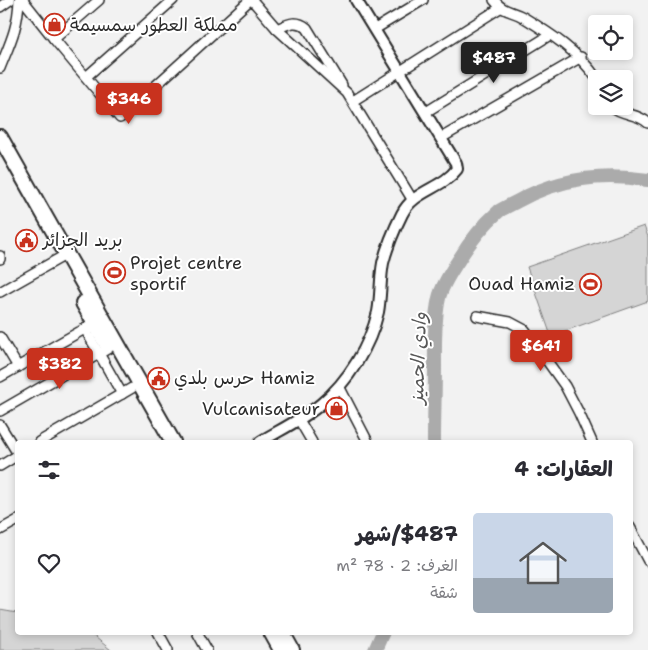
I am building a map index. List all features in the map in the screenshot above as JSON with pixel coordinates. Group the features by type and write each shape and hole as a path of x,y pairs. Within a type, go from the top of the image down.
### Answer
{"highway":[{"path":"0,137 63,257 90,326 127,391 162,440"},
{"path":"0,154 172,440"},
{"path":"274,635 287,649"},
{"path":"283,635 287,649"}],"street":[{"path":"0,7 10,0"},
{"path":"0,68 16,31 19,0"},
{"path":"23,0 120,118 251,0 277,29 350,97"},
{"path":"54,40 99,0"},
{"path":"86,77 173,0"},
{"path":"263,440 319,405 339,386 352,368 372,330 379,304 384,261 401,215 412,199 442,182 457,169 456,164 426,112 356,0"},
{"path":"375,29 423,0"},
{"path":"494,0 500,8 521,16 581,57 591,70"},
{"path":"350,97 401,71 500,8"},
{"path":"277,29 296,22 306,28 412,199"},
{"path":"426,112 550,35"},
{"path":"441,138 581,57"},
{"path":"630,115 648,123"},
{"path":"0,292 63,257"},
{"path":"477,316 510,322 525,330 564,386 591,440"},
{"path":"0,377 90,326"},
{"path":"0,337 18,367"},
{"path":"0,411 104,351"},
{"path":"339,386 367,440"},
{"path":"42,440 127,391"},
{"path":"298,418 311,440"},
{"path":"0,425 15,450"},
{"path":"0,466 15,457"},
{"path":"0,530 15,522"},
{"path":"633,533 648,561"},
{"path":"160,635 168,650"},
{"path":"199,635 207,650"}],"shaded area":[{"name":"Ouad Hamiz","path":"644,226 648,237 648,301 551,336 527,267"},
{"path":"0,610 15,613 15,635 92,635 111,650 0,650"}],"waterway":[{"name":"وادي الحميز","path":"434,440 435,332 439,298 450,274 477,234 499,211 548,187 580,179 613,177 648,180"},
{"name":"وادي الحميز","path":"375,650 382,635"}],"place":[{"name":"مملكة العطور سمسيمة","path":"54,25"},
{"name":"بريد الجزائر","path":"27,240"},
{"name":"Projet centre sportif","path":"114,273"},
{"name":"Ouad Hamiz","path":"591,284"},
{"name":"حرس بلدي Hamiz","path":"158,378"},
{"name":"Vulcanisateur","path":"336,409"}]}
